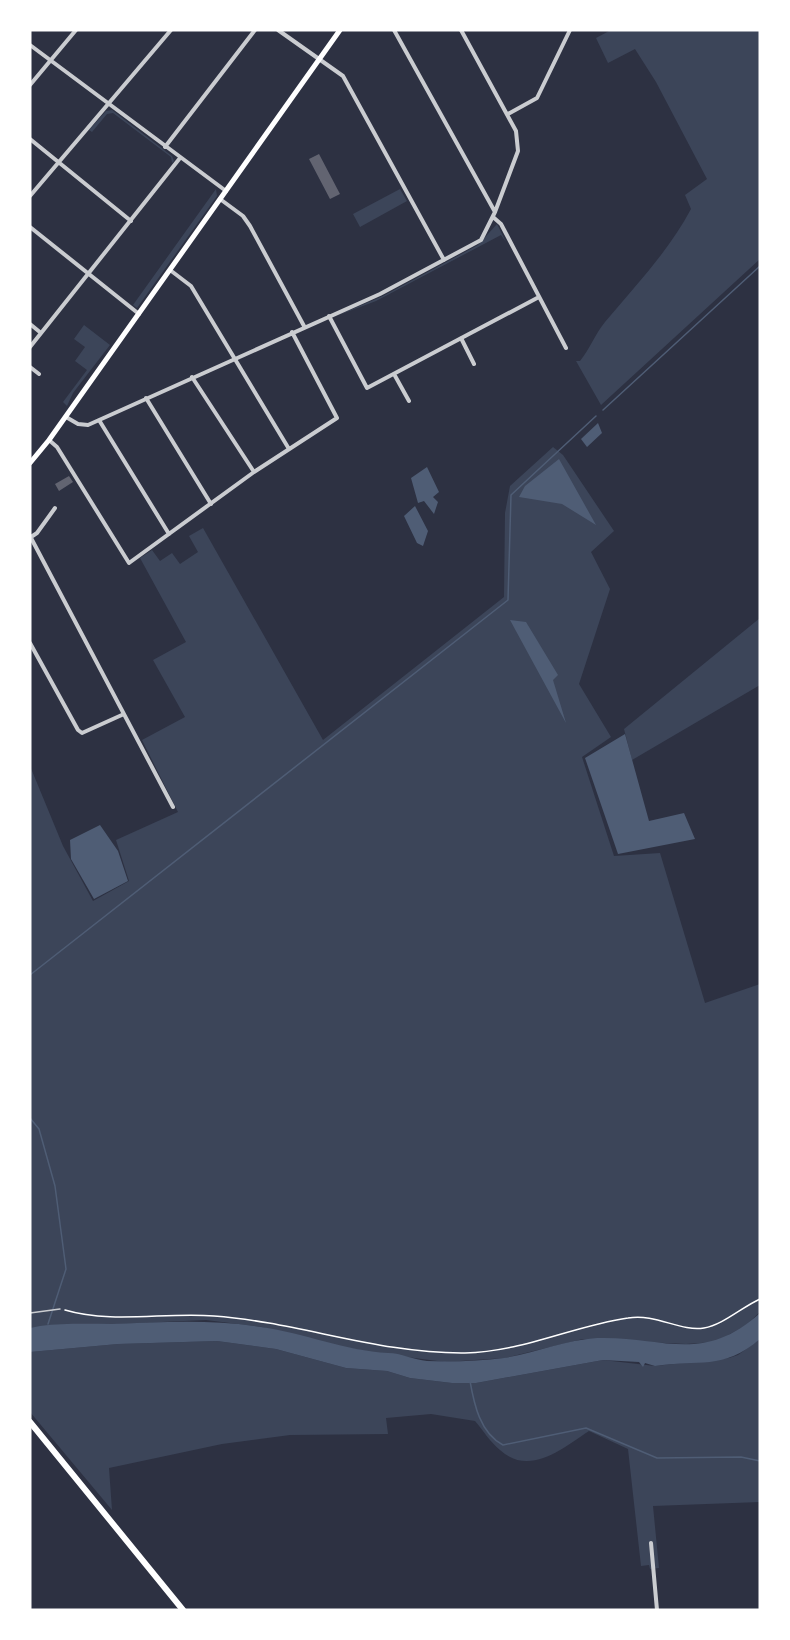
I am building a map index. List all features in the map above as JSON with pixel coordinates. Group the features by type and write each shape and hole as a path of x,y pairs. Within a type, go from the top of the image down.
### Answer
{"main road":[{"path":"30,463 66,417 340,30"},
{"path":"30,1422 183,1610"}],"street":[{"path":"30,85 76,30"},
{"path":"30,196 171,30"},
{"path":"165,147 255,30"},
{"path":"278,30 343,76 444,260"},
{"path":"394,30 501,224 566,348"},
{"path":"66,417 83,426 99,420 380,294 481,240 494,215 518,147 516,130 461,30"},
{"path":"507,114 537,98 570,30"},
{"path":"30,45 226,191"},
{"path":"30,139 131,221"},
{"path":"30,347 180,158"},
{"path":"220,199 243,216 250,226 304,327"},
{"path":"30,227 139,314"},
{"path":"170,270 191,286 289,449"},
{"path":"329,316 367,388 539,297"},
{"path":"30,324 41,333"},
{"path":"49,440 57,447 129,563 254,472 336,418 292,332"},
{"path":"461,338 474,364"},
{"path":"30,367 39,374"},
{"path":"393,374 409,401"},
{"path":"192,377 254,472"},
{"path":"146,398 211,504"},
{"path":"99,420 169,534"},
{"path":"30,451 36,457"},
{"path":"55,508 37,533 30,536 173,807"},
{"path":"30,643 78,730 82,733 124,714"},
{"path":"651,1543 657,1610"}],"lane":[{"path":"30,1313 44,1309 60,1309"}],"path":[{"path":"60,1309 85,1316 181,1315 240,1318 354,1342 437,1353 468,1353 537,1343 603,1321 634,1317 651,1317 702,1329 720,1322 760,1299"}],"shaded area":[{"path":"611,30 760,30 760,259 601,405 576,361 580,361 601,327 651,268 682,225 691,209 685,195 707,179 656,82 635,49 608,63 596,38"},
{"path":"112,110 172,156 174,161 172,163 171,157 113,113 107,114 92,132 89,130 106,111"},
{"path":"216,189 217,196 137,308 133,305"},
{"path":"400,189 407,201 360,227 353,214"},
{"path":"497,224 506,242 501,235 376,301 336,316 383,296 478,245"},
{"path":"84,325 110,345 73,393 67,406 63,402 87,370 75,361 85,347 74,339"},
{"path":"598,423 602,433 587,447 581,439"},
{"path":"553,447 563,455 614,531 591,552 610,589 579,684 611,737 582,757 614,856 660,853 705,1003 760,984 760,1312 745,1326 715,1342 686,1344 583,1339 505,1358 445,1362 376,1353 321,1343 262,1327 206,1320 30,1328 30,766 63,846 93,901 129,881 116,840 178,812 142,740 185,717 153,660 186,642 140,558 152,550 160,561 172,553 180,564 198,552 189,536 203,528 323,740 504,597 505,513 510,486"},
{"path":"559,459 596,525 562,504 519,497 525,486"},
{"path":"427,467 439,492 433,497 438,502 434,514 424,501 418,503 411,478"},
{"path":"415,506 428,531 423,546 417,543 404,516"},
{"path":"760,618 760,685 632,760 624,729"},
{"path":"510,620 526,622 558,675 553,680 566,723"},
{"path":"625,734 649,821 684,813 695,839 618,854 585,758"},
{"path":"100,825 118,851 128,881 94,899 71,859 70,840"},
{"path":"760,1313 760,1339 747,1349 722,1360 655,1366 645,1363 643,1367 639,1362 603,1360 476,1383 452,1383 410,1378 387,1371 346,1368 276,1349 217,1341 118,1344 30,1352 30,1328 40,1326 205,1322 242,1324 277,1330 356,1349 398,1354 422,1360 476,1361 504,1358 573,1341 597,1338 682,1344 701,1343 719,1339 739,1329"},
{"path":"760,1339 760,1502 653,1506 659,1568 650,1569 649,1565 641,1566 628,1449 589,1431 546,1457 523,1461 511,1458 500,1450 475,1421 431,1414 386,1418 388,1434 290,1435 222,1444 109,1468 112,1510 30,1412 30,1352 118,1344 217,1341 276,1349 346,1368 387,1371 410,1378 452,1383 476,1383 603,1360 655,1366 729,1358 738,1355"}],"building":[{"path":"319,154 340,194 330,199 309,159"},
{"path":"69,476 73,482 59,491 55,484"}],"waterway":[{"path":"603,410 760,266"},
{"path":"30,975 508,600 511,495 596,416"},
{"path":"30,1118 39,1129 55,1186 66,1269 48,1324"},
{"path":"470,1381 479,1417 489,1433 503,1445 586,1428 657,1458 741,1457 760,1461"}]}
